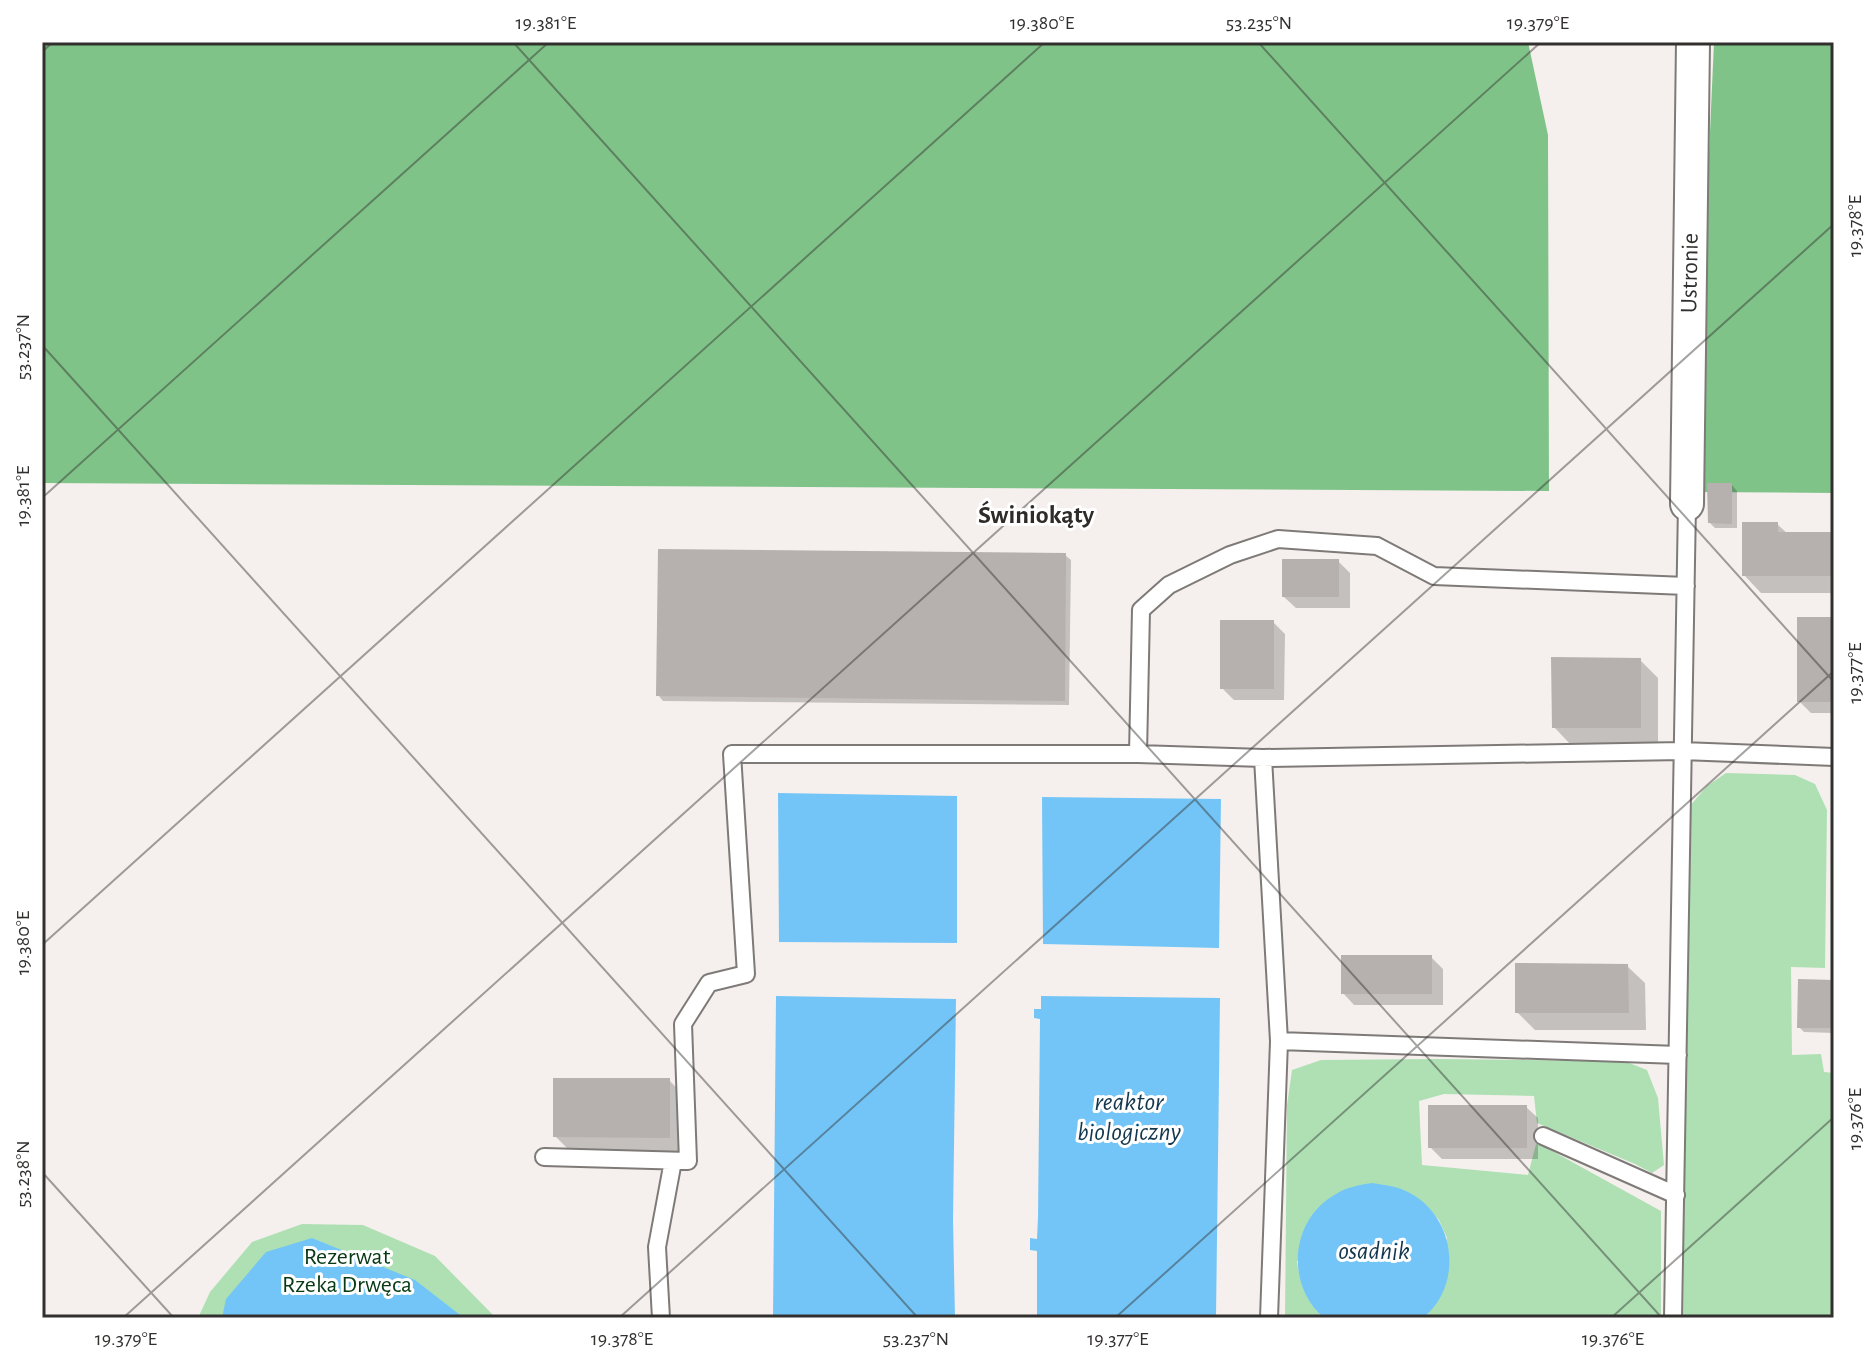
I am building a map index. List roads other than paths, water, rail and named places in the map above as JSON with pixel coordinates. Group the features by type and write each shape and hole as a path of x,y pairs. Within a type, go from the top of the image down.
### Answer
{"street":[{"name":"Ustronie","path":"1687,504 1693,42"}],"lane":[{"path":"1673,1318 1687,504"},
{"path":"1138,754 1141,610 1169,585 1230,555 1278,539 1377,546 1434,576 1686,586"},
{"path":"544,1157 688,1161 683,1024 709,983 746,974 732,754 1138,754 1263,758 1682,751 1834,757"},
{"path":"1263,758 1279,1041 1269,1318"},
{"path":"1279,1041 1678,1055"},
{"path":"1543,1136 1676,1195"},
{"path":"661,1318 657,1247 673,1161"}],"water":[{"path":"778,793 957,796 957,943 779,942"},
{"path":"1042,797 1221,799 1219,948 1043,944"},
{"path":"776,996 956,999 955,1318 773,1318"},
{"name":"reaktor biologiczny","path":"1041,996 1220,998 1216,1318 1037,1318 1037,1251 1030,1250 1030,1238 1037,1239 1040,1019 1034,1018 1034,1009 1041,1009"},
{"name":"osadnik","path":"1372,1183 1404,1190 1424,1203 1445,1234 1449,1270 1445,1288 1423,1318 1324,1318 1311,1304 1303,1288 1298,1253 1309,1219 1336,1194"},
{"name":"Rezerwat Rzeka Drwęca","path":"312,1238 415,1280 464,1318 222,1318 226,1299 266,1252"}],"district":[{"name":"Świniokąty","path":"1036,515"}]}
